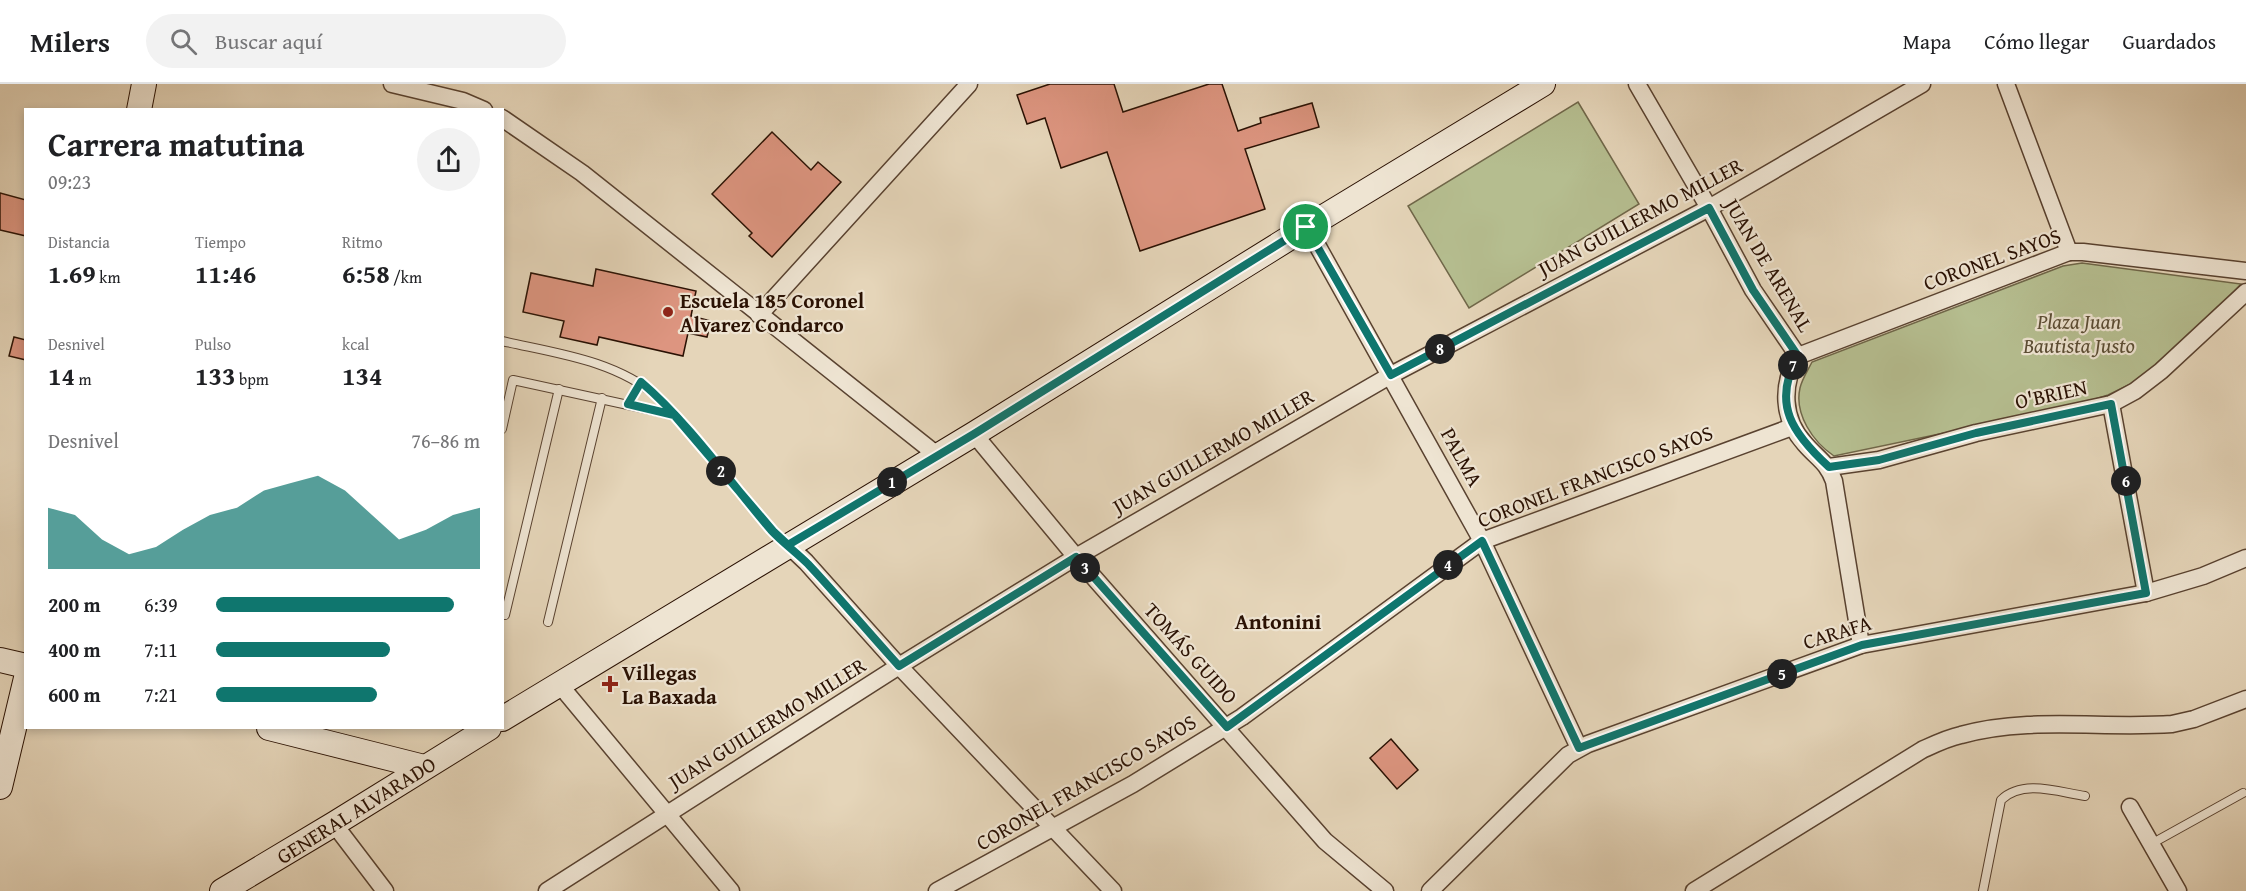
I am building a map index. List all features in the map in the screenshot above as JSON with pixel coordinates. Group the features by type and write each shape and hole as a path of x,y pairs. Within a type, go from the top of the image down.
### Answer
{"street":[{"path":"139,108 144,84"},
{"path":"392,84 463,101 479,108"},
{"path":"759,315 969,84"},
{"path":"504,718 974,434 1306,227 1543,84"},
{"name":"JUAN DE ARENAL","path":"1637,84 1709,208 1753,290 1798,356 1790,370 1786,389 1786,405 1792,426 1803,443 1829,467"},
{"name":"JUAN GUILLERMO MILLER","path":"547,891 899,666 1076,557 1391,375 1709,208 1922,84"},
{"path":"2006,84 2069,252"},
{"path":"504,119 582,172 937,455"},
{"name":"PALMA","path":"1306,227 1482,541 1579,748"},
{"name":"CORONEL SAYOS","path":"1798,356 2069,252 2246,271"},
{"name":"O'BRIEN","path":"1829,467 1879,460 1976,433 2111,404 2135,391 2161,371 2246,292"},
{"path":"2111,404 2146,593"},
{"name":"CORONEL FRANCISCO SAYOS","path":"937,891 1133,784 1227,727 1482,541 1792,426"},
{"name":"TOMÁS GUIDO","path":"974,434 1076,557 1325,841 1385,891"},
{"path":"1829,467 1834,481 1862,645"},
{"path":"788,545 899,666 1113,891"},
{"name":"CARAFA","path":"1430,891 1568,755 1579,748 1862,645 2146,593 2203,576 2246,558"},
{"path":"0,660 24,666"},
{"path":"559,684 730,891"},
{"path":"0,787 24,686"},
{"path":"1694,891 1903,762 1943,741 1977,731 2012,727 2172,724 2194,719 2246,699"},
{"path":"273,729 424,767"},
{"name":"GENERAL ALVARADO","path":"222,891 487,729"},
{"path":"2130,807 2178,891"},
{"path":"334,824 385,891"}],"lane":[{"path":"504,341 591,362 641,382 658,397 774,532 788,545"},
{"path":"504,420 513,380 674,415"},
{"path":"628,404 641,382"},
{"path":"505,615 559,389"},
{"path":"548,622 602,398"},
{"path":"1983,891 2001,800 2010,792 2033,788 2085,796"},
{"path":"2151,844 2243,793"}],"green space":[{"path":"1578,102 1639,204 1469,308 1408,206"},
{"name":"Plaza Juan Bautista Justo","path":"2082,263 2241,284 2191,338 2139,380 2108,395 2073,406 1834,456 1812,435 1803,417 1799,398 1802,381 1812,362 2063,266"}],"building":[{"path":"1050,84 1114,84 1123,112 1209,84 1222,84 1238,131 1261,123 1260,118 1312,103 1319,127 1245,149 1265,209 1140,251 1107,152 1061,168 1045,118 1027,124 1017,95"},
{"path":"772,132 811,170 818,162 841,182 772,257 749,236 752,233 712,194"},
{"path":"0,193 24,199 24,236 0,230"},
{"path":"596,269 696,291 691,316 711,321 707,337 688,333 683,356 599,337 597,345 560,337 564,321 523,312 531,273 593,286"},
{"path":"14,337 24,340 24,360 9,356"},
{"path":"1391,739 1418,770 1397,789 1370,758"}],"place":[{"name":"Escuela 185 Coronel Alvarez Condarco","path":"668,312"},
{"name":"Villegas La Baxada","path":"610,684"}],"district":[{"name":"Antonini","path":"1278,621"}],"route":[{"path":"1306,227 974,434 788,545 774,532 674,415 628,404 641,382 658,397 674,415 724,474 774,532 806,562 899,666 1076,557 1227,727 1482,541 1579,748 1862,645 2146,593 2111,404 1976,433 1879,460 1829,467 1803,443 1792,426 1786,405 1786,389 1790,370 1798,356 1753,290 1709,208 1391,375 1306,227"}]}
